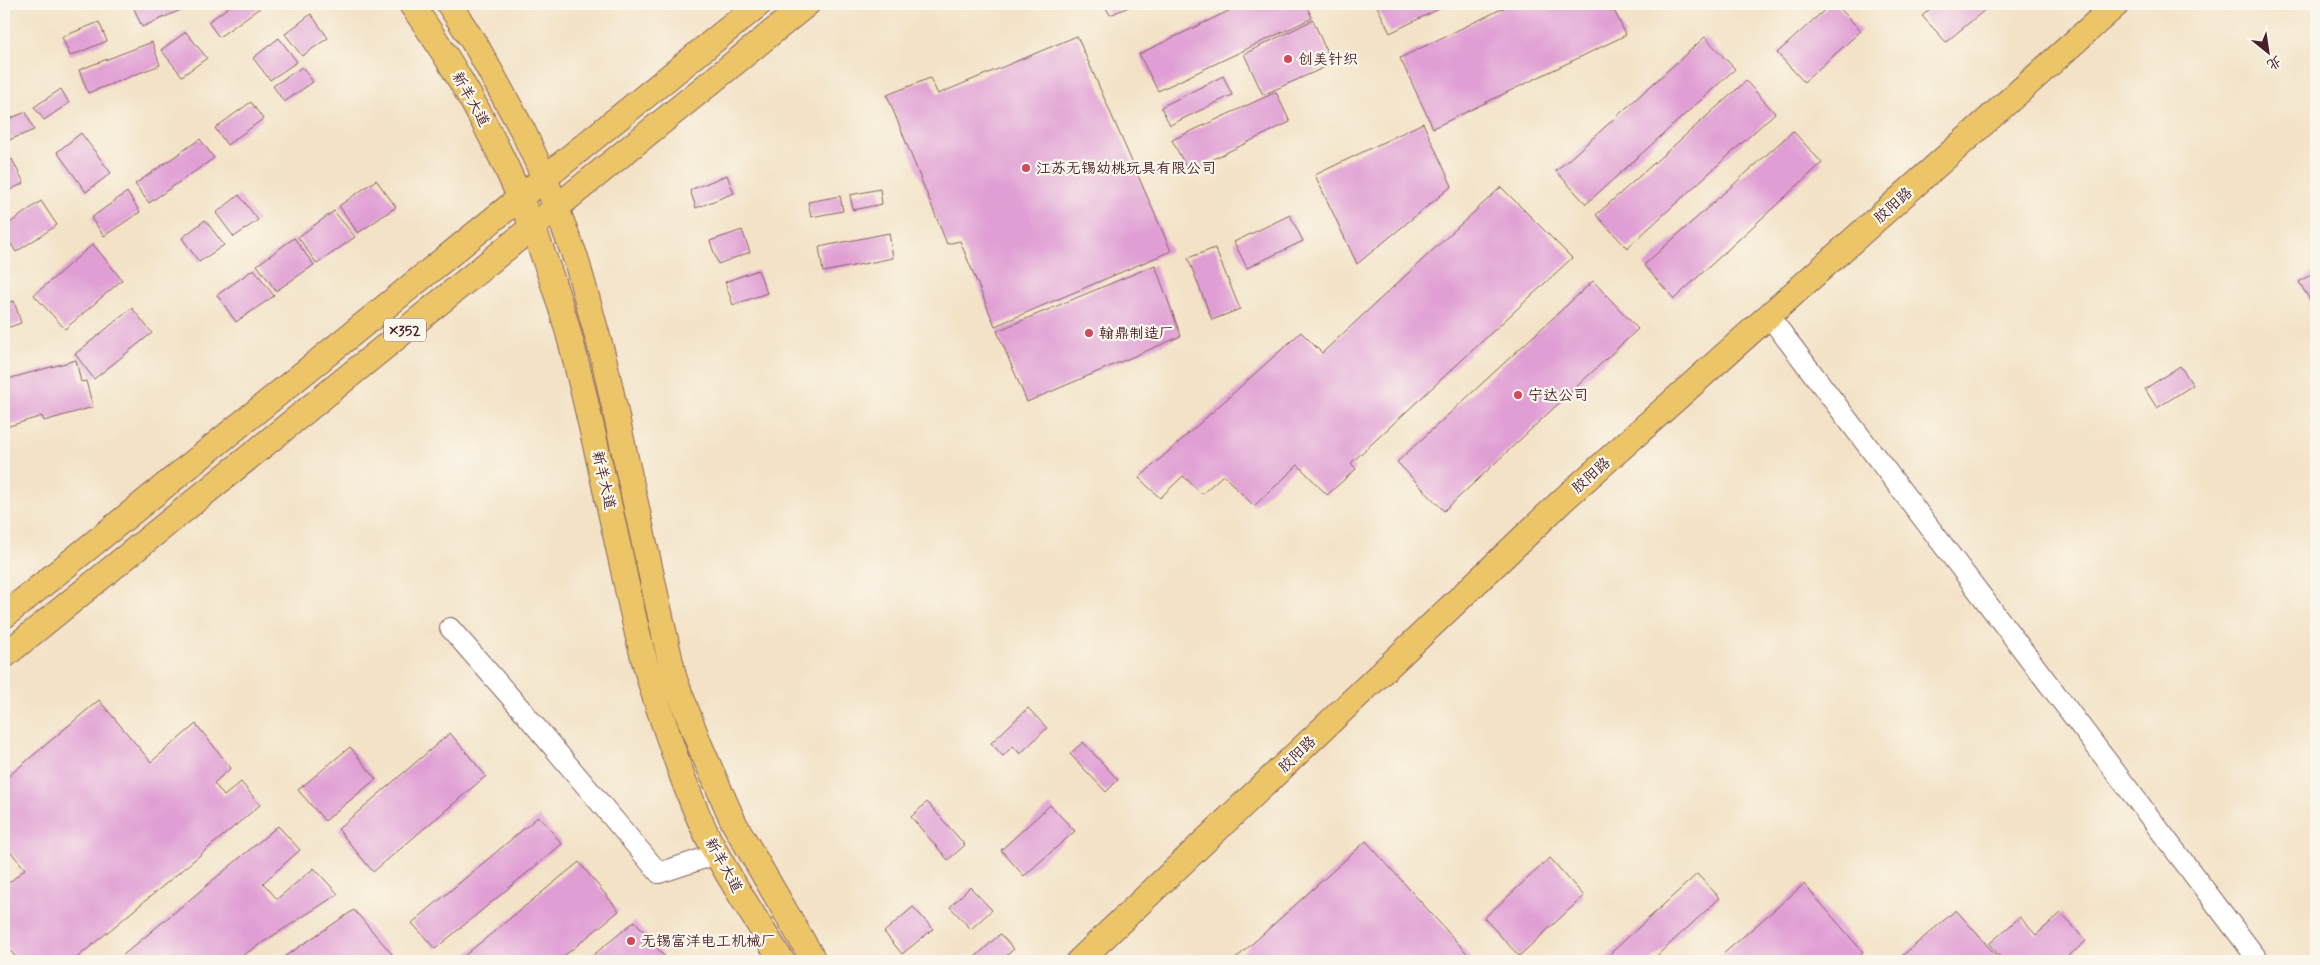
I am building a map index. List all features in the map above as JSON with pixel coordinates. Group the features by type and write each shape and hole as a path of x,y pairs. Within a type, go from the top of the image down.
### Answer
{"main road":[{"name":"新羊大道","path":"411,4 450,62 495,144 553,279 572,345 641,650 676,755 717,854 782,961"},
{"name":"新羊大道","path":"449,4 483,58 523,131 557,207 576,259 604,360 674,678 700,746 734,823 814,961"},
{"name":"X352","path":"4,616 520,200 759,4"},
{"name":"X352","path":"4,656 807,4"},
{"name":"胶阳路","path":"1079,961 1564,499 2117,4"}],"street":[{"path":"1769,316 2259,961"},
{"path":"450,628 659,873 717,854"}],"building":[{"path":"132,4 181,4 183,9 142,27"},
{"path":"233,4 258,4 261,7 219,37 208,22"},
{"path":"1104,4 1136,4 1110,15"},
{"path":"1243,4 1306,4 1312,18 1158,91 1139,54"},
{"path":"1376,4 1449,4 1390,33"},
{"path":"1512,4 1611,4 1626,35 1433,128 1400,58"},
{"path":"1831,4 1836,4 1861,31 1804,82 1777,53"},
{"path":"1936,4 1992,4 1946,42 1922,16"},
{"path":"311,14 328,38 302,56 285,34"},
{"name":"创美针织","path":"1313,20 1332,64 1263,95 1244,54"},
{"path":"99,22 107,41 70,56 62,37"},
{"path":"186,32 207,58 182,76 161,50"},
{"name":"江苏无锡幼桃玩具有限公司","path":"1077,36 1171,251 995,326 960,241 947,244 887,95 930,78 938,94"},
{"path":"1705,37 1735,69 1586,204 1556,171"},
{"path":"279,38 297,62 270,80 253,58"},
{"path":"152,42 160,65 88,93 79,70"},
{"path":"302,67 313,82 284,102 273,86"},
{"path":"1223,76 1232,95 1170,125 1161,107"},
{"path":"1746,81 1775,113 1627,248 1596,215"},
{"path":"61,89 69,103 44,120 34,107"},
{"path":"1276,92 1290,122 1188,171 1172,140"},
{"path":"251,102 263,119 227,145 215,128"},
{"path":"26,112 34,130 4,142 4,121"},
{"path":"1423,123 1452,186 1357,264 1315,175"},
{"path":"1793,131 1822,163 1674,299 1644,265"},
{"path":"81,133 111,173 86,192 57,152"},
{"path":"200,139 214,158 149,203 135,184"},
{"path":"12,159 24,183 4,193 4,163"},
{"path":"727,175 734,193 696,208 690,190"},
{"path":"376,180 396,207 358,233 339,206"},
{"path":"1501,187 1572,258 1351,463 1356,469 1327,495 1298,465 1254,506 1223,475 1202,494 1183,476 1160,498 1139,478 1301,332 1322,353"},
{"path":"880,189 882,204 853,210 850,195"},
{"path":"127,192 140,212 104,236 91,218"},
{"path":"239,195 258,220 234,237 216,213"},
{"path":"840,196 843,211 811,217 808,202"},
{"path":"41,201 57,225 16,252 4,233 4,227"},
{"path":"334,211 355,237 317,264 298,237"},
{"path":"1290,215 1303,241 1247,268 1234,242"},
{"path":"205,220 224,245 199,262 182,238"},
{"path":"742,230 750,252 718,264 710,241"},
{"path":"889,233 893,258 823,272 819,247"},
{"path":"294,238 314,265 276,291 257,265"},
{"path":"93,244 122,280 65,329 34,295"},
{"path":"1215,248 1240,309 1212,320 1188,258"},
{"name":"翰鼎制造厂","path":"1155,265 1181,336 1027,402 997,331"},
{"path":"254,269 274,296 236,322 217,295"},
{"path":"758,270 767,293 733,305 725,282"},
{"path":"2316,271 2316,310 2299,282"},
{"name":"宁达公司","path":"1593,281 1638,329 1444,511 1397,462"},
{"path":"14,301 21,323 4,329 4,304"},
{"path":"132,308 152,333 94,379 75,354"},
{"path":"76,360 81,382 86,381 93,407 44,421 42,416 6,427 4,417 4,380"},
{"path":"2180,366 2193,385 2157,408 2145,389"},
{"path":"99,700 151,762 196,724 231,768 214,783 224,796 241,782 260,805 73,961 19,961 4,943 4,887 25,869 4,844 4,780"},
{"path":"1028,708 1047,728 1020,754 1013,746 1003,756 991,743"},
{"path":"450,733 486,776 373,872 338,829"},
{"path":"1083,742 1118,780 1106,792 1070,754"},
{"path":"350,747 376,779 325,821 298,790"},
{"path":"927,802 965,845 948,860 911,817"},
{"path":"1050,805 1075,831 1024,876 1001,850"},
{"path":"539,816 562,844 435,949 412,923"},
{"path":"278,826 300,850 263,883 277,899 314,868 338,894 234,961 116,961"},
{"path":"1366,841 1474,961 1233,961"},
{"path":"1550,858 1584,896 1519,956 1484,918"},
{"path":"579,862 619,911 558,961 458,961"},
{"path":"1697,874 1720,898 1651,961 1602,961"},
{"path":"1804,884 1863,952 1853,961 1715,961"},
{"path":"970,887 992,910 971,929 950,907"},
{"path":"913,907 933,929 902,954 884,932"},
{"path":"354,910 398,961 278,961"},
{"path":"1956,910 2001,961 1896,961"},
{"path":"2061,913 2086,941 2063,961 2004,961 1989,944 2020,917 2036,935"},
{"name":"无锡富洋电工机械厂","path":"635,921 668,961 586,961"},
{"path":"1000,934 1014,949 1000,961 971,961"}],"place":[{"name":"创美针织","path":"1288,59"},
{"name":"江苏无锡幼桃玩具有限公司","path":"1026,168"},
{"name":"翰鼎制造厂","path":"1089,333"},
{"name":"宁达公司","path":"1518,395"},
{"name":"无锡富洋电工机械厂","path":"631,941"}]}
